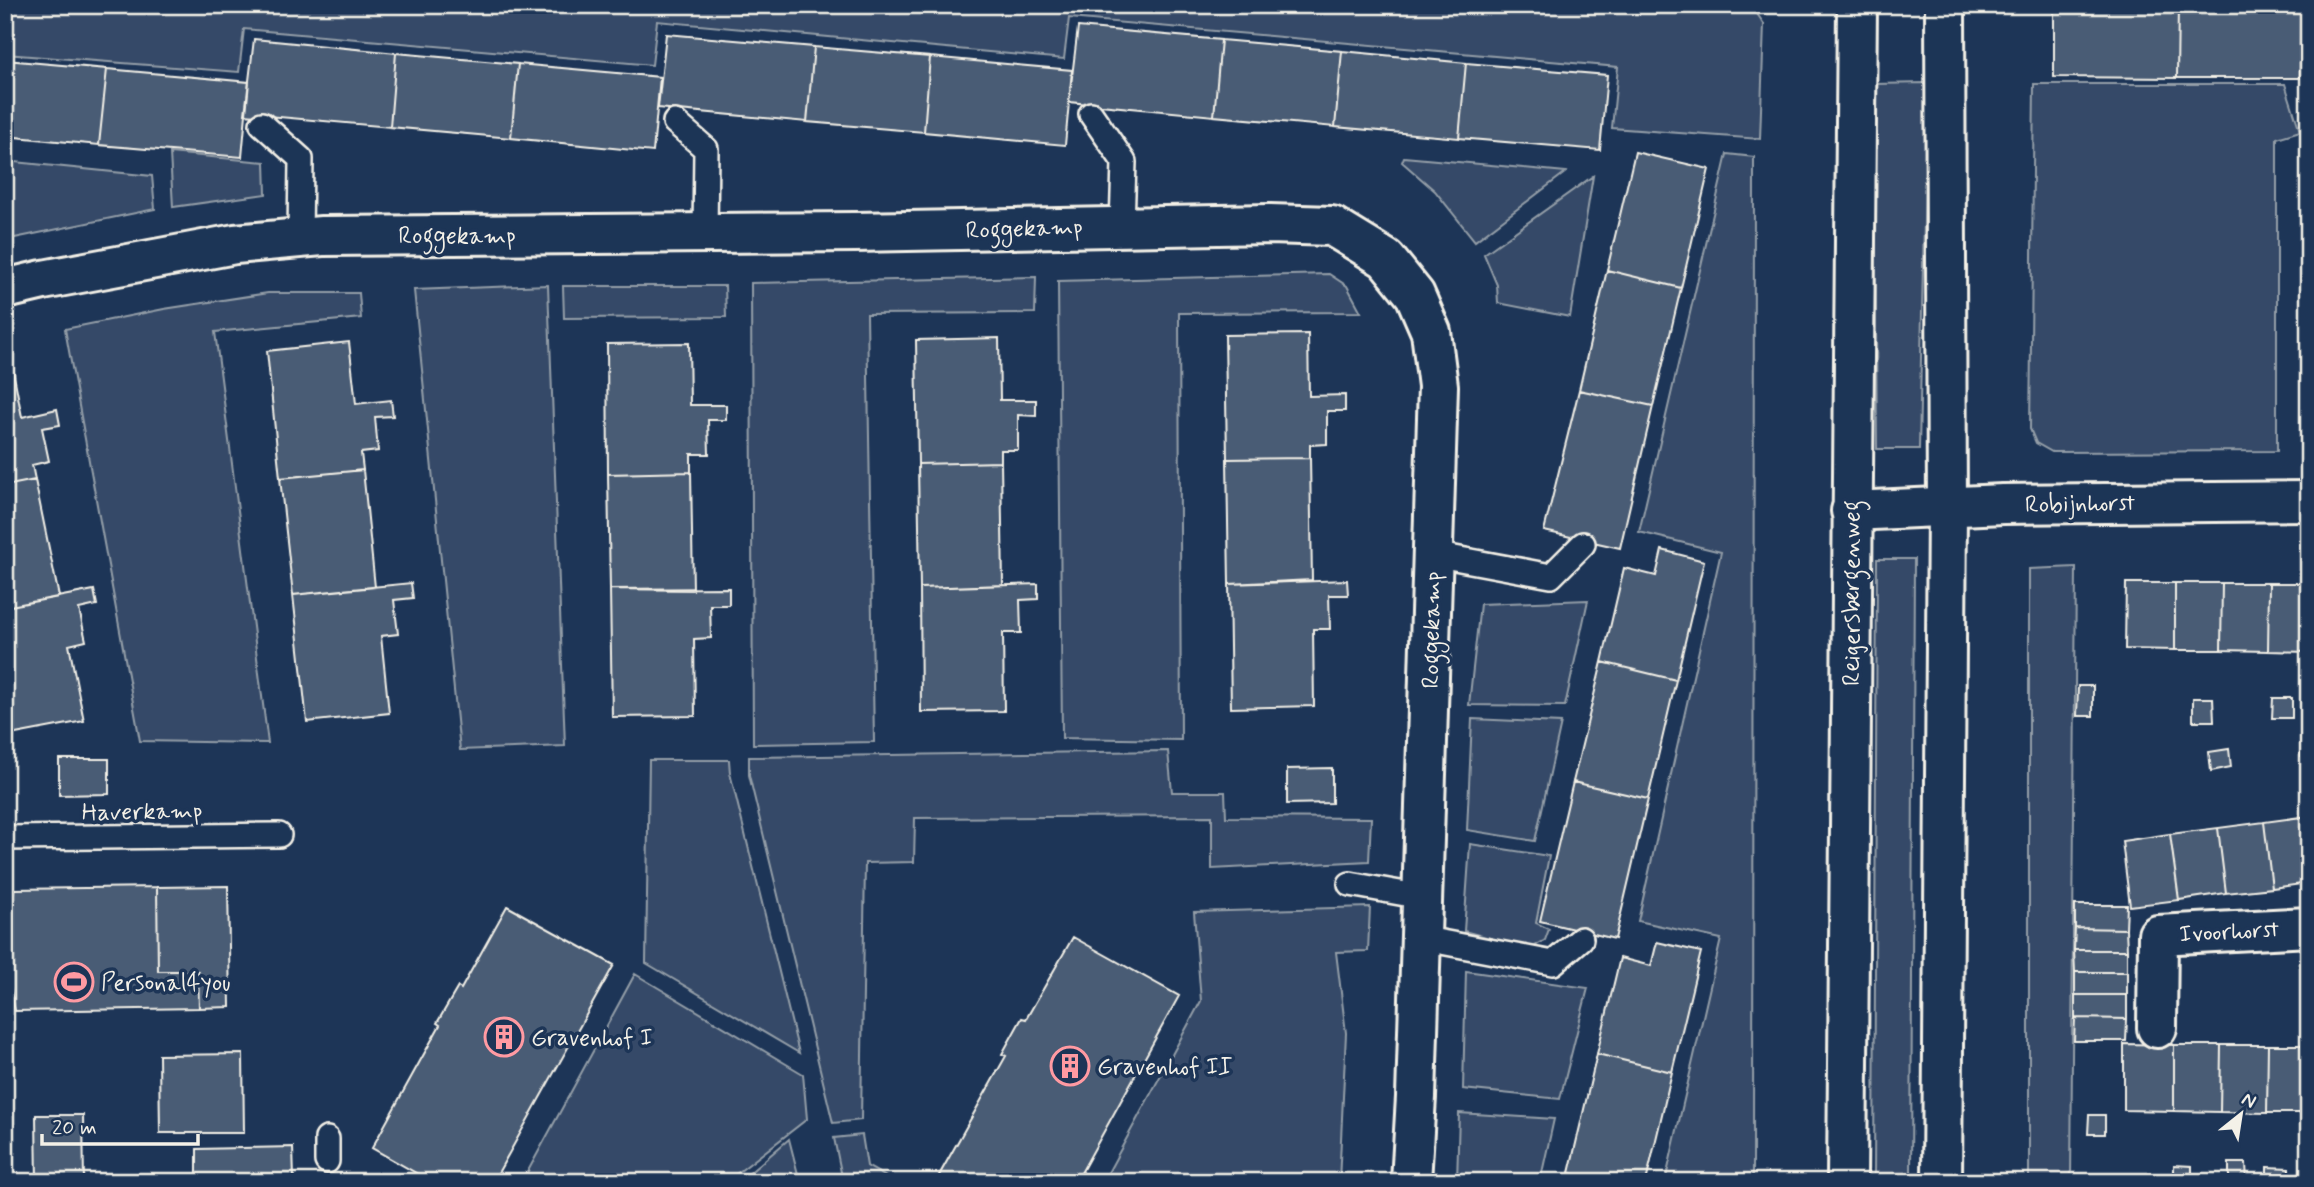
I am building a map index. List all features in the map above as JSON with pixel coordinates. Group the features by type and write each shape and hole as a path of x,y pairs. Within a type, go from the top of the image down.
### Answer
{"street":[{"name":"Reigersbergenweg","path":"1847,1182 1857,5"},
{"path":"1942,1182 1947,508 1945,5"},
{"name":"Roggekamp","path":"5,289 235,244 349,236 705,234 1122,226 1332,226 1386,260 1415,295 1431,332 1438,386 1416,1097 1411,1182"},
{"name":"Robijnhorst","path":"1852,511 2003,504 2309,501"},
{"name":"Ivoorhorst","path":"2157,1028 2158,935 2309,927"}],"lane":[{"path":"1091,114 1124,162 1122,226"},
{"path":"675,122 706,149 705,234"},
{"path":"262,124 301,159 300,239"},
{"path":"1433,554 1551,576 1583,544"},
{"name":"Haverkamp","path":"5,838 279,835"},
{"path":"1350,884 1422,897"},
{"path":"1420,938 1553,963 1581,940"}],"shaded area":[{"path":"5,5 1751,5 1764,24 1760,139 1612,128 1618,67 1069,18 1064,59 657,21 652,65 244,29 239,72 5,54"},
{"path":"1927,83 1919,449 1877,449 1874,84"},
{"path":"2034,84 2285,84 2300,131 2277,138 2277,451 2052,452 2036,443 2030,429"},
{"path":"170,153 265,162 266,194 173,207"},
{"path":"1727,154 1754,157 1753,1182 1665,1182 1721,939 1638,921 1721,552 1639,532"},
{"path":"1404,157 1566,172 1475,241 1435,191 1402,162"},
{"path":"5,161 152,176 155,209 5,240"},
{"path":"1593,176 1570,317 1498,303 1497,285 1484,254"},
{"path":"1329,274 1347,286 1361,312 1179,313 1181,740 1062,738 1058,281"},
{"path":"1036,277 1035,313 867,314 874,742 753,744 751,283"},
{"path":"548,285 565,746 460,750 414,290"},
{"path":"563,286 725,286 726,317 564,318"},
{"path":"268,293 359,293 361,318 215,332 268,743 140,741 65,329 164,309"},
{"path":"1877,559 1914,559 1911,1182 1874,1182"},
{"path":"2076,567 2071,1182 2029,1182 2029,569"},
{"path":"1588,600 1565,706 1469,705 1480,604"},
{"path":"1472,719 1561,723 1535,841 1467,830"},
{"path":"1168,751 1172,792 1225,792 1226,817 1371,818 1369,861 1212,869 1212,816 915,818 914,862 865,863 861,1120 833,1123 749,775 749,757"},
{"path":"649,760 729,760 799,1053 646,963"},
{"path":"1470,844 1549,856 1536,923 1549,929 1545,940 1530,949 1464,931"},
{"path":"1370,907 1368,951 1336,952 1346,1033 1339,1182 1103,1182 1201,1001 1194,912"},
{"path":"1466,971 1588,988 1560,1099 1463,1089"},
{"path":"635,974 803,1074 807,1119 726,1182 522,1182"},
{"path":"1459,1113 1554,1119 1540,1182 1457,1182"},
{"path":"862,1135 867,1166 895,1182 843,1182 834,1138"},
{"path":"789,1139 800,1182 739,1182"}],"building":[{"path":"2054,5 2178,5 2177,78 2054,77"},
{"path":"2178,5 2301,5 2300,78 2177,78"},
{"path":"1078,27 1221,40 1214,116 1069,102"},
{"path":"666,34 814,47 807,122 658,108"},
{"path":"254,39 396,53 390,127 245,114"},
{"path":"1221,40 1342,51 1335,127 1214,116"},
{"path":"814,47 930,57 924,132 807,122"},
{"path":"1342,51 1466,63 1459,138 1335,127"},
{"path":"396,53 518,64 511,138 390,127"},
{"path":"930,57 1072,70 1065,145 924,132"},
{"path":"5,60 107,69 99,145 5,136"},
{"path":"1466,63 1607,75 1600,150 1459,138"},
{"path":"518,64 660,77 653,152 511,138"},
{"path":"107,69 249,82 242,157 99,145"},
{"path":"1635,152 1709,169 1681,288 1607,270"},
{"path":"1607,270 1681,288 1653,406 1579,390"},
{"path":"1308,334 1309,396 1345,395 1345,411 1327,411 1327,444 1310,445 1310,458 1227,459 1225,335"},
{"path":"999,338 1000,400 1036,400 1036,416 1018,415 1018,450 1001,450 1001,462 918,464 916,340"},
{"path":"349,342 356,404 391,400 393,416 375,417 378,451 361,453 363,470 280,478 267,351"},
{"path":"689,343 690,405 726,405 726,420 708,420 709,454 691,454 691,472 608,474 607,344"},
{"path":"10,355 22,417 57,409 60,425 42,428 49,461 32,465 35,480 5,486 5,356"},
{"path":"1579,390 1653,406 1620,548 1544,531"},
{"path":"1310,458 1312,580 1229,584 1227,459"},
{"path":"1001,462 1003,585 920,588 918,464"},
{"path":"363,470 375,587 293,595 280,478"},
{"path":"691,472 693,590 610,589 608,474"},
{"path":"35,480 59,597 5,607 5,486"},
{"path":"1662,550 1704,561 1676,680 1602,662 1624,568 1656,576"},
{"path":"1347,580 1348,595 1329,595 1330,629 1313,629 1314,706 1231,708 1229,584"},
{"path":"411,583 413,598 394,600 398,634 381,636 389,713 307,722 293,595"},
{"path":"2126,583 2175,583 2175,650 2125,649"},
{"path":"2175,583 2222,583 2221,650 2175,650"},
{"path":"2222,583 2269,583 2268,651 2221,650"},
{"path":"2269,583 2309,583 2309,652 2268,651"},
{"path":"1038,584 1038,599 1020,600 1021,633 1003,633 1004,711 921,712 920,588"},
{"path":"729,588 729,605 710,605 711,638 694,639 695,716 612,717 610,589"},
{"path":"94,590 97,605 79,609 86,641 69,645 84,721 5,736 5,607"},
{"path":"1602,662 1676,680 1648,799 1573,782"},
{"path":"2078,686 2093,686 2093,716 2077,716"},
{"path":"2193,698 2213,698 2214,721 2193,721"},
{"path":"2273,698 2292,698 2292,718 2272,718"},
{"path":"2301,740 2309,740 2309,757 2301,757"},
{"path":"2229,749 2231,767 2211,771 2209,752"},
{"path":"59,759 109,759 109,794 59,795"},
{"path":"1332,768 1332,803 1287,804 1287,769"},
{"path":"1573,782 1648,799 1615,939 1540,921"},
{"path":"2309,816 2309,883 2272,888 2264,822"},
{"path":"2264,822 2272,888 2226,893 2218,828"},
{"path":"2218,828 2226,893 2179,900 2170,834"},
{"path":"2170,834 2179,900 2130,906 2122,841"},
{"path":"228,886 230,1007 199,1008 198,971 158,971 157,887"},
{"path":"157,887 158,971 198,971 199,1008 15,1011 5,963 5,935 14,889"},
{"path":"2075,905 2127,905 2126,929 2075,928"},
{"name":"Gravenhof I","path":"507,906 614,965 493,1182 432,1182 372,1148 440,1025 437,1023 458,987 461,989"},
{"path":"2075,928 2126,929 2127,950 2074,950"},
{"name":"Gravenhof II","path":"1073,937 1179,996 1076,1182 942,1182 937,1179 1006,1056 1002,1054 1022,1018 1026,1019"},
{"path":"1657,942 1701,952 1672,1072 1597,1054 1620,958 1651,966"},
{"path":"2074,950 2127,950 2127,972 2075,972"},
{"path":"2075,972 2127,972 2127,995 2075,995"},
{"path":"2075,995 2127,995 2127,1019 2075,1018"},
{"path":"2075,1018 2127,1019 2126,1041 2074,1041"},
{"path":"2124,1044 2174,1045 2174,1111 2124,1110"},
{"path":"2174,1045 2221,1045 2220,1112 2174,1111"},
{"path":"2221,1045 2268,1045 2267,1113 2220,1112"},
{"path":"2268,1045 2309,1045 2309,1113 2267,1113"},
{"path":"243,1054 244,1133 160,1133 159,1055"},
{"path":"1597,1054 1672,1072 1646,1182 1605,1182 1569,1173"},
{"path":"36,1115 83,1115 84,1182 37,1182"},
{"path":"2089,1115 2105,1115 2105,1134 2088,1134"},
{"path":"293,1147 294,1179 284,1182 197,1182 197,1149"},
{"path":"2229,1163 2246,1163 2247,1182 2229,1182"},
{"path":"2174,1165 2192,1166 2192,1182 2174,1182"},
{"path":"2267,1167 2289,1168 2289,1182 2267,1182"},
{"path":"1569,1173 1605,1182 1567,1182"}],"place":[{"name":"Personal4you","path":"74,982"},
{"name":"Gravenhof I","path":"504,1037"},
{"name":"Gravenhof II","path":"1070,1066"}]}
